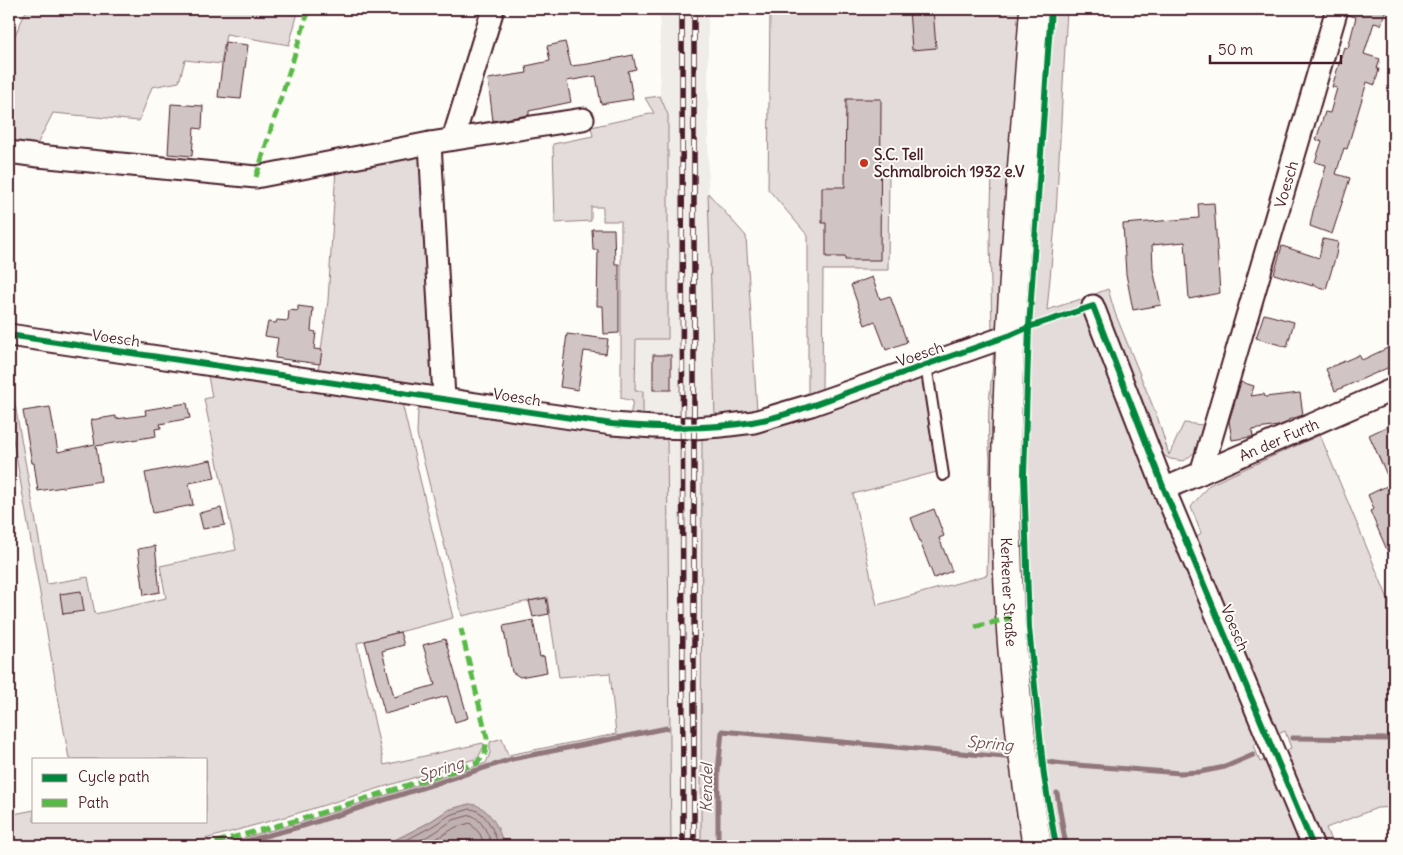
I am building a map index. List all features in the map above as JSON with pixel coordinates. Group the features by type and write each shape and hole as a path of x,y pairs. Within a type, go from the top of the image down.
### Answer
{"main road":[{"path":"1011,335 1034,9"},
{"name":"Kerkener Straße","path":"1011,335 1006,482 1008,577 1011,635 1022,745 1037,846"}],"street":[{"path":"453,139 493,9"},
{"name":"Voesch","path":"1200,473 1337,9"},
{"path":"9,152 256,177 430,143 583,119"},
{"path":"430,143 444,398"},
{"name":"Voesch","path":"1093,306 1164,489 1314,846"},
{"name":"Voesch","path":"9,335 612,424 673,428 720,426 772,418 1011,335"},
{"name":"An der Furth","path":"1164,489 1394,389"}],"lane":[{"path":"926,365 943,475"}],"shaded area":[{"path":"27,9 299,9 289,45 226,34 221,64 185,60 179,82 152,87 139,121 53,113 34,150 9,147 9,48"},
{"path":"660,9 708,9 708,193 715,417 702,418 701,846 671,846 667,437 643,417 643,392 635,392 636,338 668,338 668,115 660,96"},
{"path":"770,9 1024,9 1001,320 992,330 990,241 992,172 889,170 888,270 823,270 822,391 808,396 808,236 768,189"},
{"path":"1044,9 1067,9 1056,214 1047,310 1081,299 1262,741 1254,745 1260,762 1269,758 1306,846 701,846 702,437 924,374 937,472 853,494 877,605 987,575 990,459 989,401 993,350 1003,357 1026,657 1020,472 1024,356"},
{"path":"660,96 668,115 668,339 636,339 635,391 643,391 643,417 630,416 633,401 621,398 621,221 603,221 603,207 591,207 591,221 555,223 553,144 593,136 591,127 654,113 645,98"},
{"path":"425,150 438,388 318,371 328,301 336,168"},
{"path":"708,193 746,236 757,411 715,417"},
{"path":"1108,289 1115,313 1158,419 1169,455 1184,423 1203,425 1195,452 1184,461 1170,459 1158,452 1095,294"},
{"path":"9,371 47,584 88,577 95,614 166,598 160,566 236,550 204,399 212,397 208,376 402,403 453,618 357,643 384,765 483,743 484,746 478,758 295,814 180,846 9,846 9,815 32,810 32,822 208,822 208,758 69,758 9,416"},
{"path":"424,405 667,437 671,846 504,846 496,825 469,804 448,810 387,846 214,846 305,821 486,763 490,753 490,742 502,738 508,755 616,734 610,673 559,677 547,597 462,616 417,434 418,410"},
{"path":"1320,435 1394,613 1394,807 1377,808 1326,828 1333,846 1321,846 1282,752 1291,748 1285,731 1276,735 1196,538 1201,533 1191,507 1209,485"}],"water":[{"path":"469,804 476,805 488,813 500,833 504,846 387,846 448,810"}],"building":[{"path":"933,9 936,48 912,50 909,10"},
{"path":"1349,9 1386,9 1381,25 1374,23 1364,54 1380,59 1377,69 1379,69 1375,85 1367,82 1347,149 1344,148 1336,174 1350,178 1332,234 1310,226 1326,165 1315,162 1322,141 1316,140 1325,112 1330,113 1337,88 1332,87 1344,47 1348,48 1356,17 1348,15"},
{"path":"225,42 248,45 241,99 218,97"},
{"path":"565,42 571,66 633,55 636,69 628,71 633,99 601,104 596,76 567,81 571,102 529,111 529,115 493,121 488,79 527,73 526,66 550,61 547,46"},
{"path":"846,99 881,99 880,260 845,260 845,257 826,257 826,223 822,223 822,187 845,187"},
{"path":"171,104 203,106 202,129 194,128 192,156 168,154"},
{"path":"1214,203 1220,293 1189,299 1185,242 1152,245 1153,269 1161,305 1133,310 1126,274 1123,224 1199,218 1198,204"},
{"path":"592,229 614,229 615,264 619,264 619,333 604,334 603,306 597,306 598,250 593,250"},
{"path":"1323,239 1338,242 1326,289 1315,286 1313,283 1313,286 1274,274 1282,246 1319,258"},
{"path":"872,277 880,299 890,296 907,342 886,350 875,321 865,325 851,285"},
{"path":"298,306 313,308 311,331 316,332 314,349 322,350 320,364 275,358 278,338 265,336 268,322 276,323 277,320 288,321 289,310 298,311"},
{"path":"1264,314 1294,322 1287,347 1256,338"},
{"path":"567,334 608,339 606,354 584,351 578,390 560,387"},
{"path":"1394,345 1394,365 1335,391 1326,369 1359,355 1362,360"},
{"path":"653,355 671,355 671,390 653,390"},
{"path":"1241,382 1254,386 1251,396 1264,394 1265,397 1300,393 1303,415 1278,426 1252,430 1253,437 1232,440 1229,421"},
{"path":"187,403 190,418 160,424 161,428 155,429 156,436 96,446 101,481 38,491 23,411 50,407 58,452 95,444 91,420 116,416 116,419 146,415 145,410"},
{"path":"1390,425 1394,435 1394,566 1370,511 1374,509 1368,495 1391,484 1369,435"},
{"path":"211,460 215,478 189,483 193,505 153,513 145,473"},
{"path":"221,508 225,525 203,529 199,513"},
{"path":"934,509 944,536 939,538 952,571 934,578 911,518"},
{"path":"155,546 160,592 144,595 138,549"},
{"path":"81,591 84,611 63,614 60,594"},
{"path":"546,598 549,614 533,617 529,601"},
{"path":"533,620 540,657 544,656 547,672 520,677 512,672 503,626"},
{"path":"400,632 404,645 382,651 394,697 435,685 423,645 445,639 468,718 455,722 447,696 385,714 365,641"}],"waterway":[{"name":"Spring","path":"227,846 303,826 512,759 667,728"},
{"name":"Spring","path":"718,846 718,772 722,731 1015,758"},
{"name":"Spring","path":"1292,738 1394,739"},
{"name":"Spring","path":"1031,760 1180,773 1200,772 1225,767 1253,755"},
{"path":"1057,793 1066,846"}],"railway":[{"path":"682,9 683,846"},
{"path":"694,9 694,846"}],"marked path":[{"path":"256,177 309,9"},
{"path":"975,627 1010,618"},
{"path":"201,846 298,820 477,763 485,754 487,738 461,629"}],"cycle path":[{"path":"1051,9 1029,327 1024,474 1029,628 1044,776 1056,846"},
{"path":"9,335 612,424 700,427 735,425 792,412 1093,306 1164,489 1313,846"}],"place":[{"name":"S.C. Tell Schmalbroich 1932 e.V","path":"864,163"}],"water label":[{"name":"Kendel","path":"706,788"}]}
